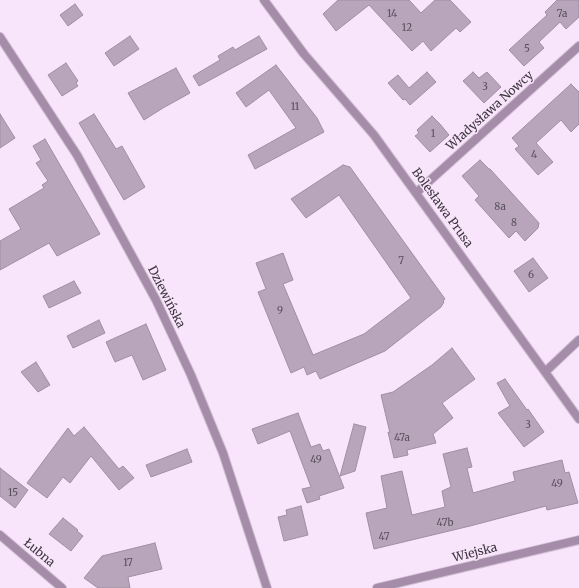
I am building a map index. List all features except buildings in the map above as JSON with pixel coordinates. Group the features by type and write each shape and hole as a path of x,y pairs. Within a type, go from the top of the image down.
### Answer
{"street":[{"name":"Bolesława Prusa","path":"264,0 308,58 362,120 579,419"},
{"name":"Dziewińska","path":"0,37 78,155 156,300 191,375 223,453 267,588"},
{"name":"Władysława Nowcy","path":"416,193 579,46"},
{"path":"545,372 579,340"},
{"name":"Łubna","path":"0,535 62,588"},
{"name":"Wiejska","path":"377,588 579,540"}]}
